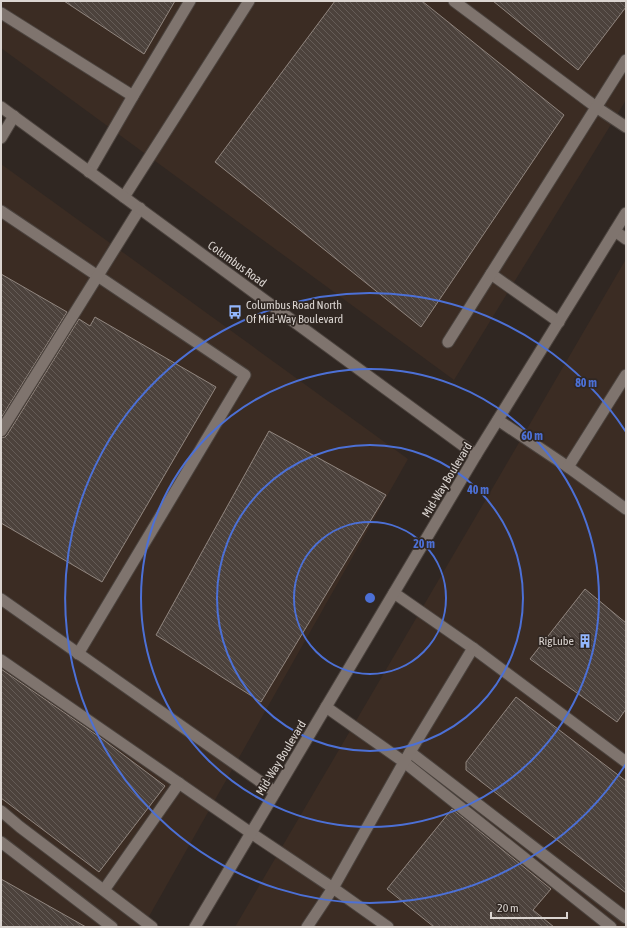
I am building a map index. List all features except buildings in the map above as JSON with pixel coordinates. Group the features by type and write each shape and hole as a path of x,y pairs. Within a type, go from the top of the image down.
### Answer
{"street":[{"path":"90,172 133,96 190,1"},
{"path":"124,197 249,1"},
{"path":"454,1 596,107 626,127"},
{"path":"1,13 133,96"},
{"path":"448,342 626,60"},
{"name":"Columbus Road","path":"1,107 476,455"},
{"path":"1,138 14,116"},
{"path":"1,431 140,208"},
{"path":"1,211 245,375 78,654"},
{"name":"Mid-Way Boulevard","path":"195,927 476,455 626,213"},
{"path":"615,231 626,239"},
{"path":"491,274 559,322"},
{"path":"568,467 626,375"},
{"path":"498,420 568,467 626,509"},
{"path":"394,593 473,648 626,762"},
{"path":"1,599 275,792"},
{"path":"307,927 333,888 407,757 473,648"},
{"path":"1,660 388,927"},
{"path":"326,707 407,757 626,918"},
{"path":"407,757 611,927"},
{"path":"104,890 180,783"},
{"path":"1,811 152,927"},
{"path":"1,842 112,927"}],"shaded area":[{"path":"1,1 626,1 626,100 454,380 1,48"},
{"path":"1,164 408,459 143,927 1,927"},
{"path":"626,259 626,927 235,927 492,489"}],"place":[{"name":"Columbus Road North Of Mid-Way Boulevard","path":"235,312"},
{"name":"RigLube","path":"585,641"}]}
